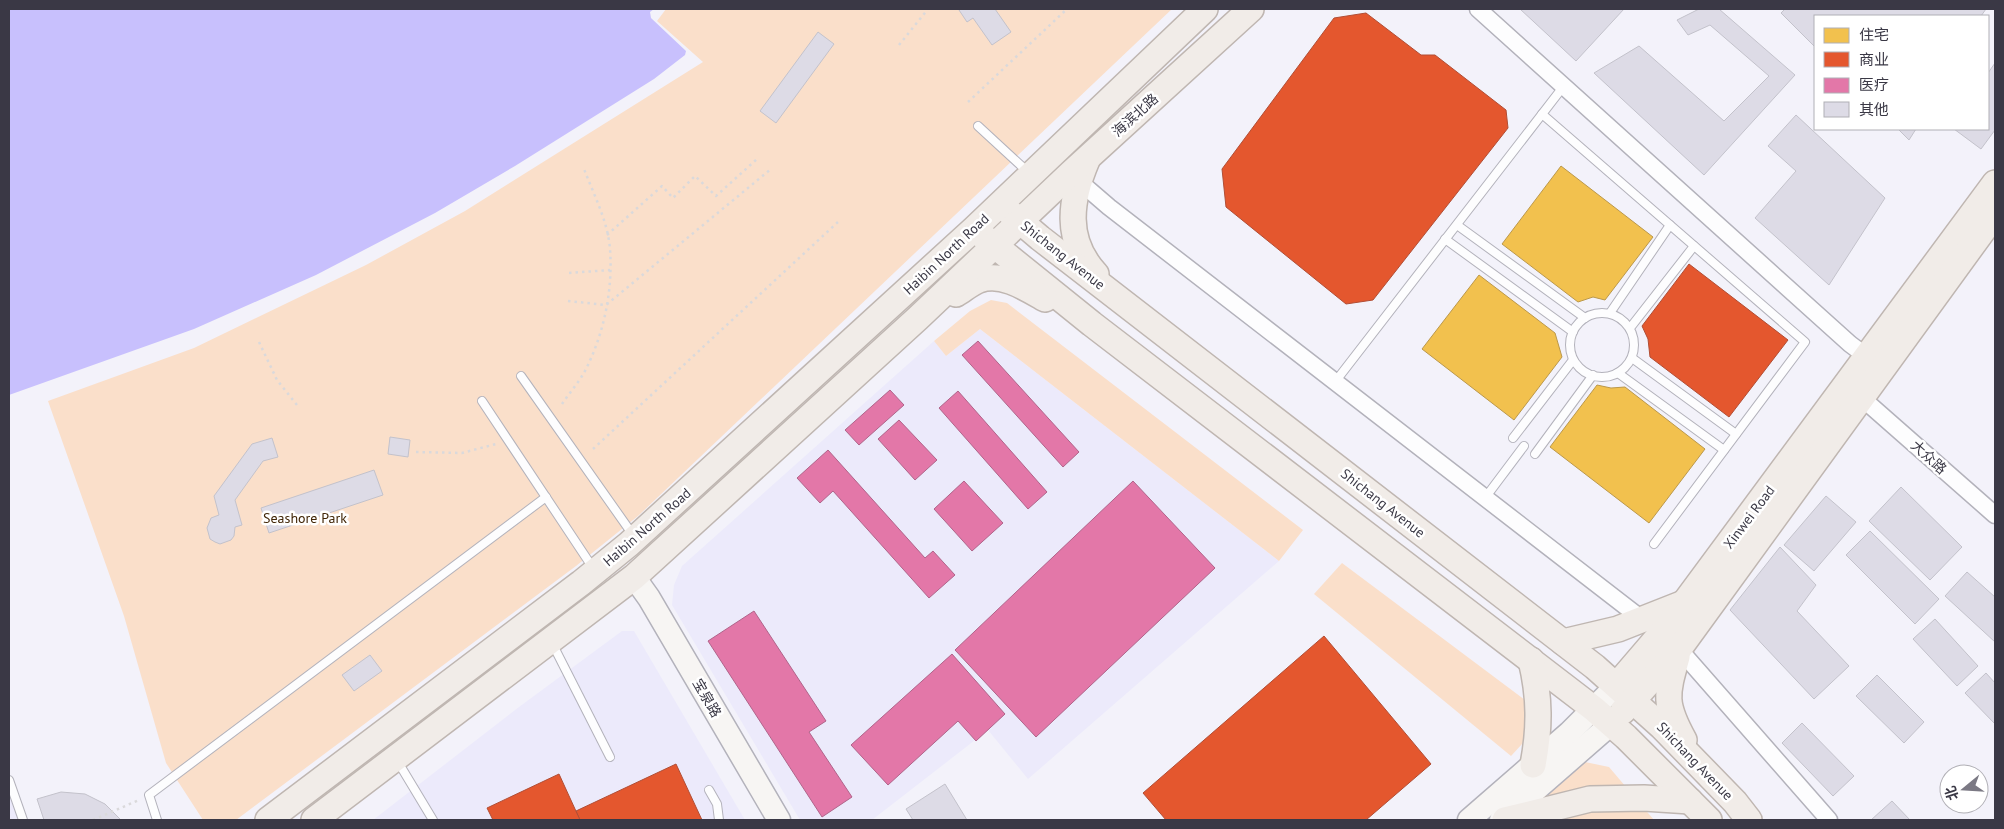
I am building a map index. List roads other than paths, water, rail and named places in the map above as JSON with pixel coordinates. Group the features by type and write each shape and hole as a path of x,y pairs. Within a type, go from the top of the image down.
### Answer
{"main road":[{"name":"海滨北路","path":"1000,203 1206,9"},
{"name":"海滨北路","path":"1020,221 1079,171 1251,9"},
{"path":"1079,171 1073,214 1074,239 1089,267 1121,301"},
{"name":"Xinwei Road","path":"1875,364 1995,183"},
{"name":"Shichang Avenue","path":"1000,203 1121,301 1563,642 1626,693 1735,802 1749,820"},
{"name":"Haibin North Road","path":"268,820 636,538 974,229 1000,203"},
{"name":"Xinwei Road","path":"1661,634 1995,214"},
{"name":"Haibin North Road","path":"314,820 634,577 918,318 996,246 1020,221"},
{"path":"974,229 1092,324 1602,716 1709,820"},
{"path":"918,318 979,280 997,278 1019,285 1092,324"},
{"name":"Xinwei Road","path":"1501,820 1626,693 1661,634 1684,603 1855,391"},
{"name":"宝泉路","path":"634,577 649,598 779,820"},
{"path":"1563,642 1600,635 1661,634 1670,713 1695,762"},
{"path":"1531,660 1539,711 1538,737 1533,765"},
{"name":"Xinwei Road","path":"1469,820 1533,765 1602,716"},
{"path":"1505,820 1590,799 1608,797 1690,800"}],"street":[{"path":"1478,9 1875,364"},
{"path":"1079,171 1335,382 1661,634 1829,820"},
{"name":"大众路","path":"1855,391 1995,516"}],"lane":[{"path":"1335,382 1563,87"},
{"path":"1542,114 1805,342 1654,544"},
{"path":"978,126 1031,174"},
{"path":"1457,224 1585,318"},
{"path":"1610,313 1670,225"},
{"path":"1445,239 1573,332"},
{"path":"1630,328 1694,246"},
{"path":"1610,313 1624,320 1630,328 1634,343 1632,358 1618,373 1609,377 1592,375 1580,368 1573,360 1570,349 1573,332 1585,318 1592,314 1610,313"},
{"path":"1632,358 1736,434"},
{"path":"1513,438 1573,360"},
{"path":"1618,373 1724,450"},
{"path":"1535,454 1592,375"},
{"path":"521,376 636,538"},
{"path":"482,401 595,571"},
{"path":"1485,498 1524,446"},
{"path":"157,820 149,795 546,496"},
{"path":"551,640 610,757"},
{"path":"396,758 431,820"},
{"path":"9,780 23,820"},
{"path":"709,790 717,804 719,820"}],"park label":[{"name":"Seashore Park","path":"305,518"}]}
